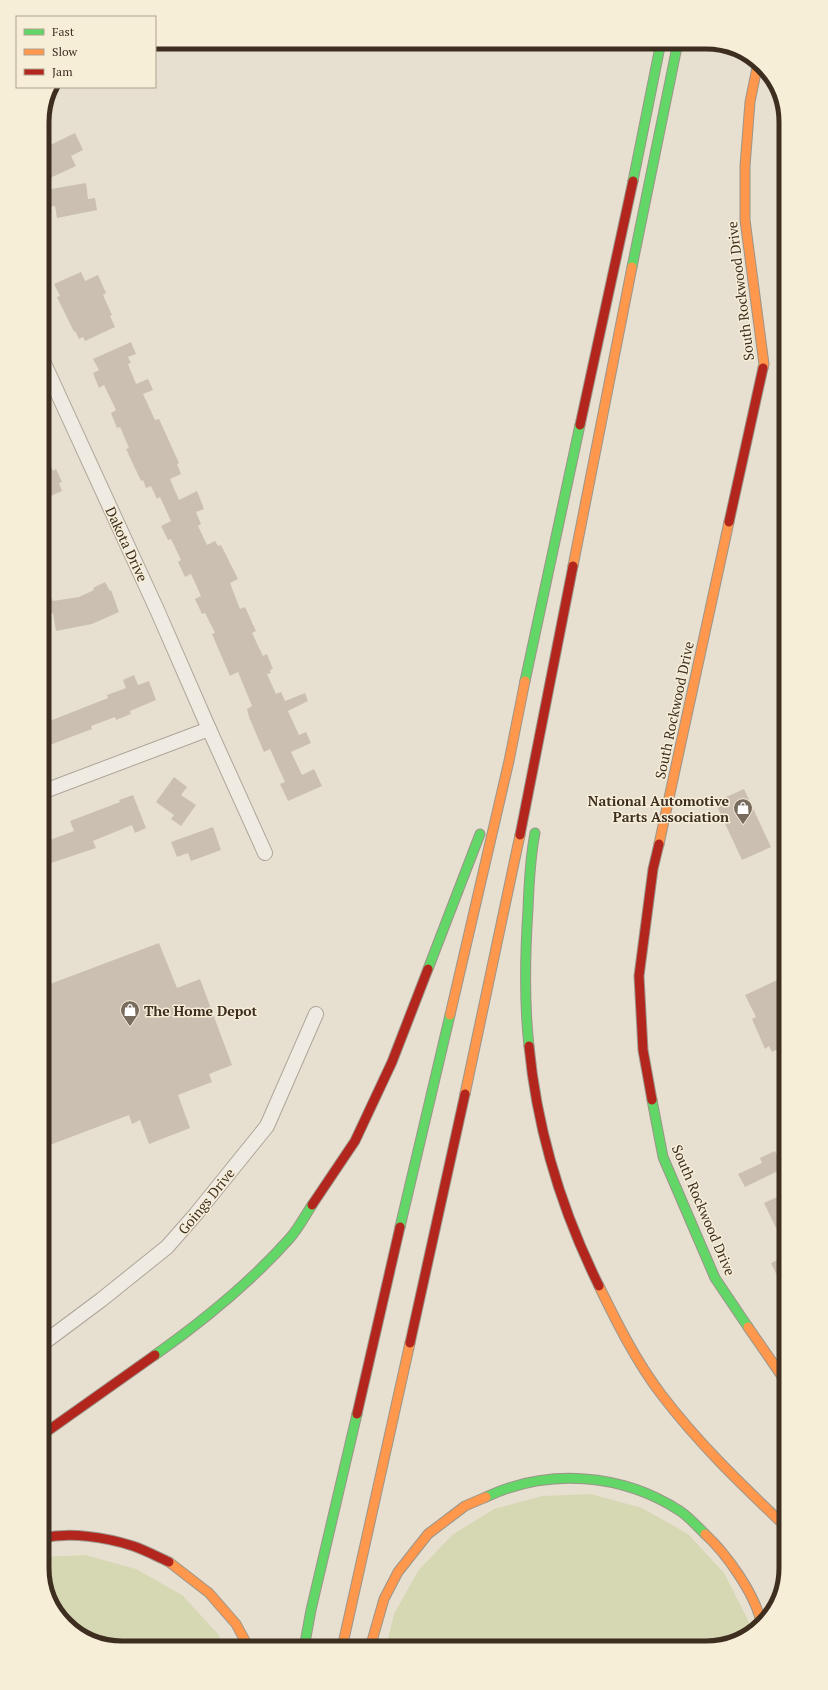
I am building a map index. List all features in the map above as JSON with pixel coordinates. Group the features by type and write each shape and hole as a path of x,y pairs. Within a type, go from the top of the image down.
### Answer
{"main road":[{"path":"305,1641 311,1610 509,761 542,595 616,264 660,49"},
{"path":"344,1641 461,1119 531,780 599,440 642,212 677,49"},
{"name":"South Rockwood Drive","path":"757,69 750,102 745,166 745,220 764,364 653,869 640,976 643,1050 663,1157 715,1278 779,1372"},
{"path":"572,620 595,491 599,440"},
{"path":"49,1430 211,1314 252,1277 291,1238 355,1140 392,1062 509,761"},
{"path":"537,820 530,858 526,940 526,996 528,1036 536,1096 547,1152 572,1224 599,1287 635,1353 661,1393 699,1440 741,1484 779,1520"},
{"path":"372,1641 384,1600 397,1572 432,1530 456,1510 485,1495 515,1484 542,1478 570,1477 602,1480 634,1488 663,1501 690,1519 708,1534 728,1557 744,1581 759,1618"},
{"path":"49,1537 95,1537 134,1546 173,1564 209,1593 236,1624 245,1641"}],"street":[{"name":"Dakota Drive","path":"49,374 158,612 208,729 265,853"},
{"path":"49,789 208,729"},
{"name":"Goings Drive","path":"49,1339 102,1300 167,1247 196,1214 267,1126 316,1014"}],"green space":[{"path":"591,1494 642,1508 688,1534 724,1573 748,1620 749,1627 725,1639 711,1641 388,1641 394,1614 418,1571 452,1535 494,1509 542,1496"},
{"path":"85,1555 136,1569 182,1595 218,1634 222,1641 117,1641 103,1639 85,1631 70,1620 55,1596 50,1582 49,1557"}],"building":[{"path":"75,133 83,150 71,156 76,166 50,178 49,146"},
{"path":"86,183 88,199 95,198 97,210 57,218 55,206 49,207 49,189"},
{"path":"81,272 85,281 98,275 106,293 103,295 112,315 110,316 115,327 85,341 83,337 79,339 75,331 74,332 57,297 60,296 54,284"},
{"path":"131,342 136,354 128,357 131,363 128,364 136,384 148,379 153,390 143,394 155,420 159,419 179,463 177,464 181,474 170,479 179,500 197,491 204,509 196,512 201,524 198,526 207,545 215,541 218,546 221,545 238,579 230,583 240,609 245,607 256,631 252,633 263,656 267,654 273,669 270,670 271,673 267,674 276,694 281,692 285,701 305,693 308,701 288,711 299,735 306,732 311,743 291,752 302,775 314,769 322,786 288,801 280,784 285,782 270,749 264,752 249,717 247,709 252,706 238,672 230,676 212,634 215,633 205,613 202,614 195,599 201,596 191,574 185,577 178,562 181,560 171,539 168,540 161,526 171,521 160,497 157,499 151,486 146,488 143,480 141,481 126,449 129,448 120,427 117,428 111,413 116,410 104,385 99,388 93,373 99,370 93,359"},
{"path":"49,462 53,471 56,469 62,482 59,483 62,491 49,497"},
{"path":"105,582 110,591 111,590 119,612 92,624 56,631 53,613 49,616 49,594 53,601 79,597 94,590 93,588"},
{"path":"134,675 138,685 149,681 156,700 130,711 131,714 116,720 115,717 91,726 92,729 49,745 49,721 108,698 107,695 126,688 123,680"},
{"path":"174,777 187,787 181,795 196,805 181,826 171,819 174,815 156,802"},
{"name":"National Automotive Parts Association","path":"744,789 771,847 742,860 715,802"},
{"path":"133,795 146,828 135,833 132,825 93,841 96,848 49,864 49,840 74,831 70,821 120,802 119,800"},
{"path":"213,827 221,850 191,861 188,853 177,857 171,842"},
{"name":"The Home Depot","path":"159,943 177,988 200,979 232,1065 209,1074 212,1082 178,1095 190,1128 149,1144 140,1120 132,1124 129,1115 49,1145 49,984"},
{"path":"779,979 779,1048 772,1052 769,1046 765,1049 752,1019 756,1017 745,995"},
{"path":"775,1151 779,1159 779,1170 745,1187 738,1174 762,1163 760,1158"},
{"path":"779,1196 779,1226 776,1228 764,1203"},
{"path":"779,1259 779,1278 778,1278 771,1263"}],"traffic: fast":[{"path":"633,181 660,49"},
{"path":"632,267 677,49"},
{"path":"525,681 580,425"},
{"path":"529,1046 526,1012 526,961 530,871 535,833"},
{"path":"428,969 480,834"},
{"path":"400,1227 450,1015"},
{"path":"652,1100 663,1157 715,1278 748,1327"},
{"path":"155,1355 226,1301 275,1255 299,1227 312,1205"},
{"path":"305,1641 311,1610 357,1414"},
{"path":"486,1497 510,1488 534,1482 559,1479 584,1479 609,1482 658,1498 683,1513 705,1534"}],"traffic: slow":[{"path":"757,69 750,102 745,166 745,220 764,364 763,368"},
{"path":"573,566 632,267"},
{"path":"659,844 729,522"},
{"path":"450,1015 509,761 525,681"},
{"path":"465,1094 520,835"},
{"path":"599,1286 635,1355 661,1394 705,1447 779,1520"},
{"path":"748,1327 779,1372"},
{"path":"344,1641 410,1343"},
{"path":"372,1641 384,1599 398,1572 428,1534 465,1506 486,1497"},
{"path":"705,1534 722,1552 739,1575 753,1599 760,1618"},
{"path":"169,1562 209,1593 236,1624 245,1641"}],"traffic: jam":[{"path":"580,425 633,181"},
{"path":"729,522 763,368"},
{"path":"520,835 573,566"},
{"path":"652,1100 643,1050 639,976 653,869 659,844"},
{"path":"312,1205 355,1141 392,1062 428,969"},
{"path":"529,1046 538,1108 553,1169 574,1229 599,1286"},
{"path":"410,1343 465,1094"},
{"path":"357,1414 400,1227"},
{"path":"49,1430 155,1355"},
{"path":"49,1537 65,1535 88,1536 111,1540 133,1546 169,1562"}],"place":[{"name":"National Automotive Parts Association","path":"743,825"},
{"name":"The Home Depot","path":"130,1027"}]}
